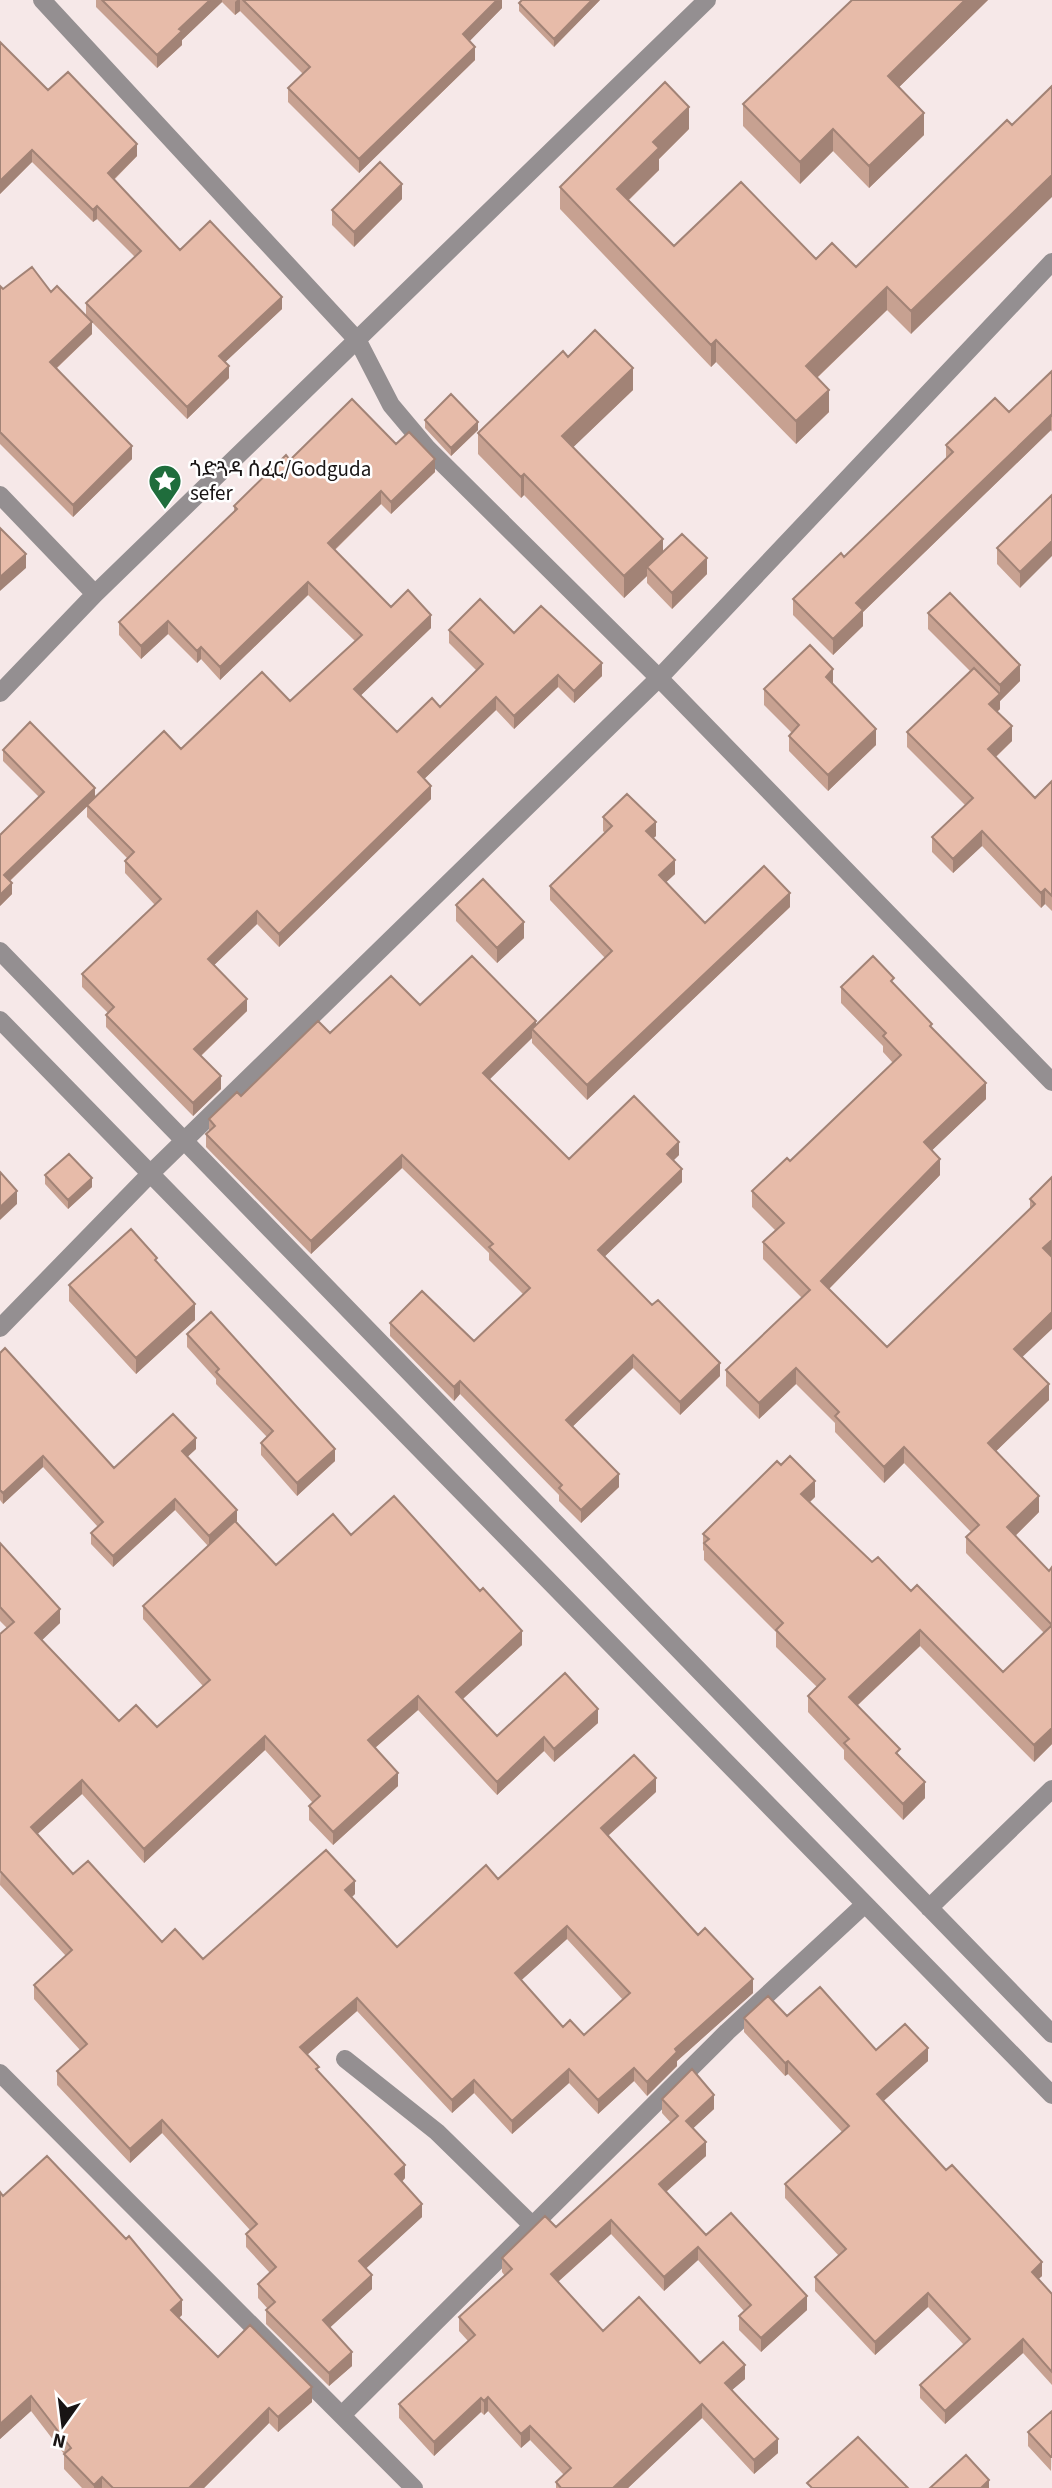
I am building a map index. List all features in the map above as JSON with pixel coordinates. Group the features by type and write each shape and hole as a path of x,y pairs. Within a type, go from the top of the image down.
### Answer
{"street":[{"path":"42,0 359,341 391,405 428,449 659,678 1052,1082"},
{"path":"0,693 95,594 359,341 707,0"},
{"path":"0,1328 152,1172 659,678 1052,262"},
{"path":"0,495 95,594"},
{"path":"0,951 1052,2034"},
{"path":"0,1020 152,1172 1052,2095"},
{"path":"929,1908 1052,1788"},
{"path":"343,2414 727,2032 864,1905"},
{"path":"345,2059 437,2132 532,2225"},
{"path":"0,2073 414,2488"}],"building":[{"path":"102,0 210,0 179,29 182,31 157,55"},
{"path":"243,0 497,0 463,34 475,47 359,159 288,88 310,67"},
{"path":"522,0 592,0 554,39 519,3"},
{"path":"852,0 965,0 888,76 924,113 869,166 833,129 800,162 743,104"},
{"path":"0,42 48,90 68,72 137,144 108,173 180,250 210,221 282,297 219,356 229,366 187,407 86,303 141,251 97,206 93,210 32,150 0,181"},
{"path":"665,82 689,107 653,142 659,148 617,189 674,246 741,182 816,259 832,243 856,267 1007,120 1012,125 1052,86 1052,175 911,311 887,287 806,366 829,390 796,421 716,340 711,345 560,187"},
{"path":"380,162 402,184 354,232 332,210"},
{"path":"32,267 51,292 57,286 92,322 50,362 132,446 73,505 0,432 0,286 3,289"},
{"path":"595,330 633,368 562,436 663,539 624,576 524,474 521,477 478,433 563,351 568,357"},
{"path":"1052,371 1052,416 856,603 863,610 833,639 793,599 841,553 844,557 953,452 946,445 995,398 1009,412"},
{"path":"451,394 478,422 451,448 425,420"},
{"path":"352,399 396,444 409,432 435,459 391,502 381,491 328,543 391,607 408,590 431,615 354,689 397,732 432,698 440,707 483,664 449,630 480,599 514,633 541,606 602,663 574,691 558,675 514,716 496,697 418,772 431,786 279,934 257,911 208,959 247,999 194,1049 221,1076 193,1103 106,1015 114,1007 82,974 161,899 125,861 134,852 87,805 164,731 181,749 262,672 290,701 362,635 308,582 220,667 201,647 197,651 168,621 141,646 119,622 237,509 234,506 286,455 290,460"},
{"path":"1052,495 1052,541 1020,572 997,548"},
{"path":"0,528 26,554 0,577"},
{"path":"682,534 707,558 672,593 647,567"},
{"path":"950,593 1020,665 1000,685 928,613"},
{"path":"810,645 833,669 826,677 876,729 828,775 789,736 799,725 764,689"},
{"path":"974,668 1000,694 989,704 1012,726 988,749 1035,798 1052,781 1052,896 1045,889 1041,893 982,831 953,859 932,837 973,798 907,732"},
{"path":"30,722 95,788 4,875 12,883 0,895 0,835 44,792 3,750"},
{"path":"627,794 656,822 646,831 675,860 659,875 705,923 764,866 790,893 587,1085 532,1029 612,951 550,886 612,826 603,817"},
{"path":"483,879 524,922 497,948 456,905"},
{"path":"472,956 536,1021 483,1073 569,1159 634,1096 679,1142 667,1154 682,1169 598,1250 652,1305 658,1300 720,1363 680,1402 633,1355 566,1420 619,1474 581,1510 559,1488 562,1485 460,1381 454,1387 390,1323 422,1291 474,1341 530,1288 489,1247 493,1244 402,1155 311,1241 206,1134 215,1126 209,1119 237,1092 241,1096 318,1021 330,1033 391,976 420,1005"},
{"path":"873,956 894,978 891,981 932,1024 930,1026 986,1083 924,1142 940,1159 821,1281 887,1347 1035,1204 1030,1199 1052,1177 1052,1240 1043,1248 1052,1257 1052,1312 1014,1349 1049,1384 988,1443 1039,1496 1007,1527 1049,1571 1052,1567 1052,1625 966,1537 979,1525 904,1447 884,1467 835,1416 839,1412 796,1368 759,1403 726,1370 810,1290 763,1242 784,1223 752,1191 787,1158 790,1161 901,1055 883,1036 886,1033 841,987"},
{"path":"69,1154 92,1178 68,1200 45,1175"},
{"path":"0,1172 17,1191 0,1207"},
{"path":"131,1229 195,1304 136,1358 69,1285"},
{"path":"211,1312 335,1449 297,1483 261,1443 273,1431 216,1372 219,1369 187,1334"},
{"path":"5,1348 114,1468 173,1414 196,1438 182,1451 237,1510 209,1536 175,1499 113,1556 91,1533 103,1522 43,1456 3,1493 0,1490 0,1353"},
{"path":"790,1456 815,1481 801,1494 872,1562 878,1557 911,1591 917,1585 1003,1672 1052,1625 1052,1728 1034,1745 920,1630 849,1697 900,1749 896,1753 925,1782 903,1804 844,1743 849,1739 808,1696 825,1679 776,1630 783,1623 704,1543 709,1539 703,1534 777,1461 781,1465"},
{"path":"394,1496 480,1591 483,1588 522,1631 456,1692 497,1736 565,1673 598,1709 554,1749 544,1737 497,1782 418,1696 368,1740 398,1773 333,1832 309,1806 320,1796 265,1736 144,1849 82,1780 31,1827 73,1874 88,1861 162,1942 175,1929 203,1959 326,1850 355,1881 345,1890 397,1947 486,1865 498,1879 634,1755 656,1778 601,1828 698,1935 705,1928 753,1979 675,2049 677,2052 647,2082 634,2068 598,2100 569,2069 512,2121 474,2080 452,2100 357,1998 300,2047 319,2067 316,2069 405,2165 395,2174 422,2204 359,2261 372,2275 323,2320 352,2352 329,2373 266,2310 275,2302 258,2284 276,2267 246,2234 257,2224 162,2120 130,2149 57,2071 87,2044 34,1985 72,1950 0,1871 0,1634 14,1622 0,1607 0,1543 60,1609 35,1633 119,1721 136,1705 157,1727 210,1680 143,1606 235,1521 276,1565 333,1514 351,1535","holes":["567,1926 630,1993 584,2035 570,2020 563,2027 515,1973"]},
{"path":"820,1987 876,2050 905,2024 928,2048 877,2094 946,2170 952,2165 1042,2262 1032,2272 1052,2294 1052,2372 1023,2339 945,2411 920,2385 970,2339 928,2293 875,2342 815,2277 846,2249 785,2184 849,2126 744,2018 768,1996 787,2016"},
{"path":"692,2069 714,2095 686,2121 706,2142 659,2184 706,2235 731,2213 807,2296 761,2338 739,2316 751,2305 698,2247 664,2277 611,2220 551,2274 603,2331 639,2297 700,2363 723,2342 745,2365 725,2383 778,2439 754,2460 702,2404 613,2488 561,2488 556,2482 571,2468 530,2426 521,2434 488,2397 484,2401 481,2398 434,2442 399,2404 475,2335 459,2317 512,2269 502,2258 545,2216 556,2227 678,2116 662,2099"},
{"path":"47,2156 126,2239 129,2236 182,2300 171,2310 218,2357 250,2325 312,2387 278,2417 269,2408 189,2488 113,2488 102,2477 94,2485 64,2454 71,2448 31,2396 0,2424 0,2192 3,2196"},
{"path":"1052,2411 1052,2457 1051,2457 1028,2432"},
{"path":"858,2437 908,2488 812,2488 807,2483"},
{"path":"966,2455 989,2480 981,2488 930,2488"}],"place":[{"name":"ጎድጓዳ ሰፈር/Godguda sefer","path":"165,511"}]}
